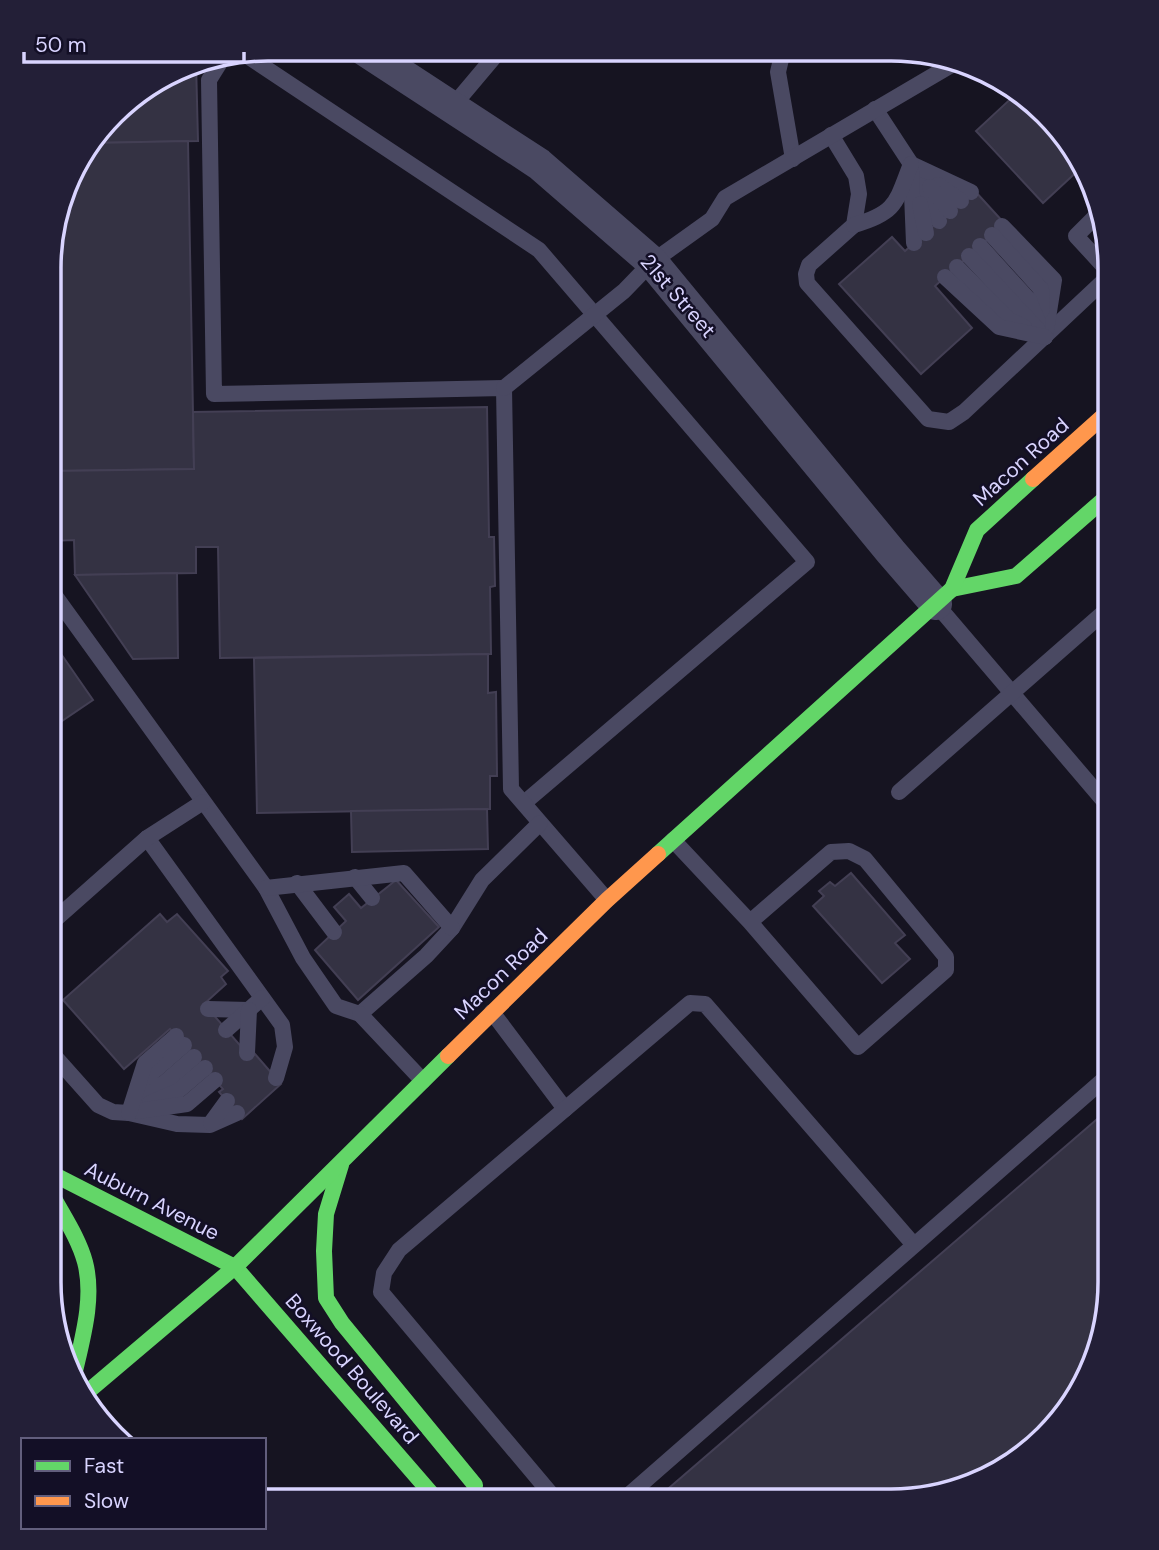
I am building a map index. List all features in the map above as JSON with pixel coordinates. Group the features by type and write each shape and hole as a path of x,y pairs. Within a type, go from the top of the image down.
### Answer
{"main road":[{"name":"Macon Road","path":"91,1389 235,1267 607,900 944,597 977,530 1098,421"},
{"path":"944,597 1016,576 1098,505"},
{"path":"341,1162 326,1214 324,1251 327,1298 342,1323 475,1485 474,1489"},
{"name":"Auburn Avenue","path":"61,1178 235,1267"},
{"path":"61,1212 85,1264 87,1298 77,1361"},
{"name":"Boxwood Boulevard","path":"235,1267 427,1489"}],"street":[{"name":"21st Street","path":"381,61 539,164 652,262 882,542 944,597"}],"lane":[{"path":"452,107 491,61"},
{"path":"781,61 778,72 793,159"},
{"path":"256,62 539,250 807,562 524,803"},
{"path":"217,68 209,80 214,394 504,388 624,291 652,262 712,219 725,198 945,68"},
{"path":"875,109 911,164 955,206 911,164"},
{"path":"831,135 856,176 859,194 855,225"},
{"path":"911,164 894,206 873,220 855,225 808,265 806,274 807,283 928,419 948,422 964,412 1098,286"},
{"path":"911,164 920,238"},
{"path":"1092,220 1076,236 1097,260"},
{"path":"974,251 999,327 1045,337"},
{"path":"974,251 1045,337"},
{"path":"974,251 1041,289 1045,337"},
{"path":"504,388 511,789 607,900"},
{"path":"944,597 1011,692 1097,792"},
{"path":"61,604 266,888 303,958 337,1006 360,1014 423,1082"},
{"path":"899,792 1098,618"},
{"path":"61,914 147,838 203,802"},
{"path":"360,1014 383,986 452,928 482,880 540,823"},
{"path":"147,838 282,1024 285,1047 275,1068"},
{"path":"673,840 751,922 858,1047 946,970 946,957 865,859 849,851 831,852 751,922"},
{"path":"266,888 404,873 452,928"},
{"path":"355,877 372,898"},
{"path":"297,883 334,932"},
{"path":"227,1030 262,998"},
{"path":"547,1489 381,1292 384,1273 399,1250 690,1003 705,1004 914,1245"},
{"path":"227,1030 249,1010"},
{"path":"227,1030 249,1010"},
{"path":"492,1012 565,1108"},
{"path":"195,1057 178,1091 129,1113 153,1072 195,1057"},
{"path":"61,1063 98,1105 113,1112 177,1124 210,1125 232,1107"},
{"path":"636,1489 1097,1085"}],"building":[{"path":"196,75 198,141 104,143 132,113 153,96"},
{"path":"1010,99 1046,132 1063,153 1074,174 1043,203 976,131"},
{"path":"188,141 194,469 61,471 63,241 77,189 104,143"},
{"path":"974,190 1005,224 935,286 972,328 921,374 839,284 892,237 905,251"},
{"path":"487,407 489,537 494,537 495,586 490,587 491,654 220,658 218,547 196,547 196,573 75,575 74,540 61,541 61,471 194,469 193,412"},
{"path":"177,573 178,658 133,659 75,575"},
{"path":"61,654 93,700 61,722"},
{"path":"488,654 488,693 496,692 497,776 490,776 490,809 257,813 254,658"},
{"path":"487,809 488,849 352,852 351,811"},
{"path":"851,873 905,935 895,943 910,959 882,983 813,906 824,896 819,891 830,882 835,886"},
{"path":"396,880 439,927 358,1000 315,950 346,921 334,907 349,894 361,908"},
{"path":"160,914 167,922 177,914 228,971 221,977 226,984 204,1004 251,1058 255,1054 281,1084 242,1119 219,1092 223,1089 170,1029 124,1069 63,1000"},
{"path":"1097,1119 1097,1295 1094,1322 1087,1348 1063,1397 1027,1437 1006,1454 970,1473 918,1487 668,1489"}],"traffic: fast":[{"path":"658,854 952,589 977,530 1033,479"},
{"path":"952,589 1016,576 1098,505"},
{"path":"91,1389 235,1267 448,1056"},
{"path":"341,1165 326,1214 326,1298 342,1323 475,1485 474,1489"},
{"path":"61,1178 235,1267 427,1489"},
{"path":"61,1211 78,1243 88,1276 88,1306 77,1361"}],"traffic: slow":[{"path":"1033,479 1098,421"},
{"path":"448,1056 607,900 658,854"}]}
